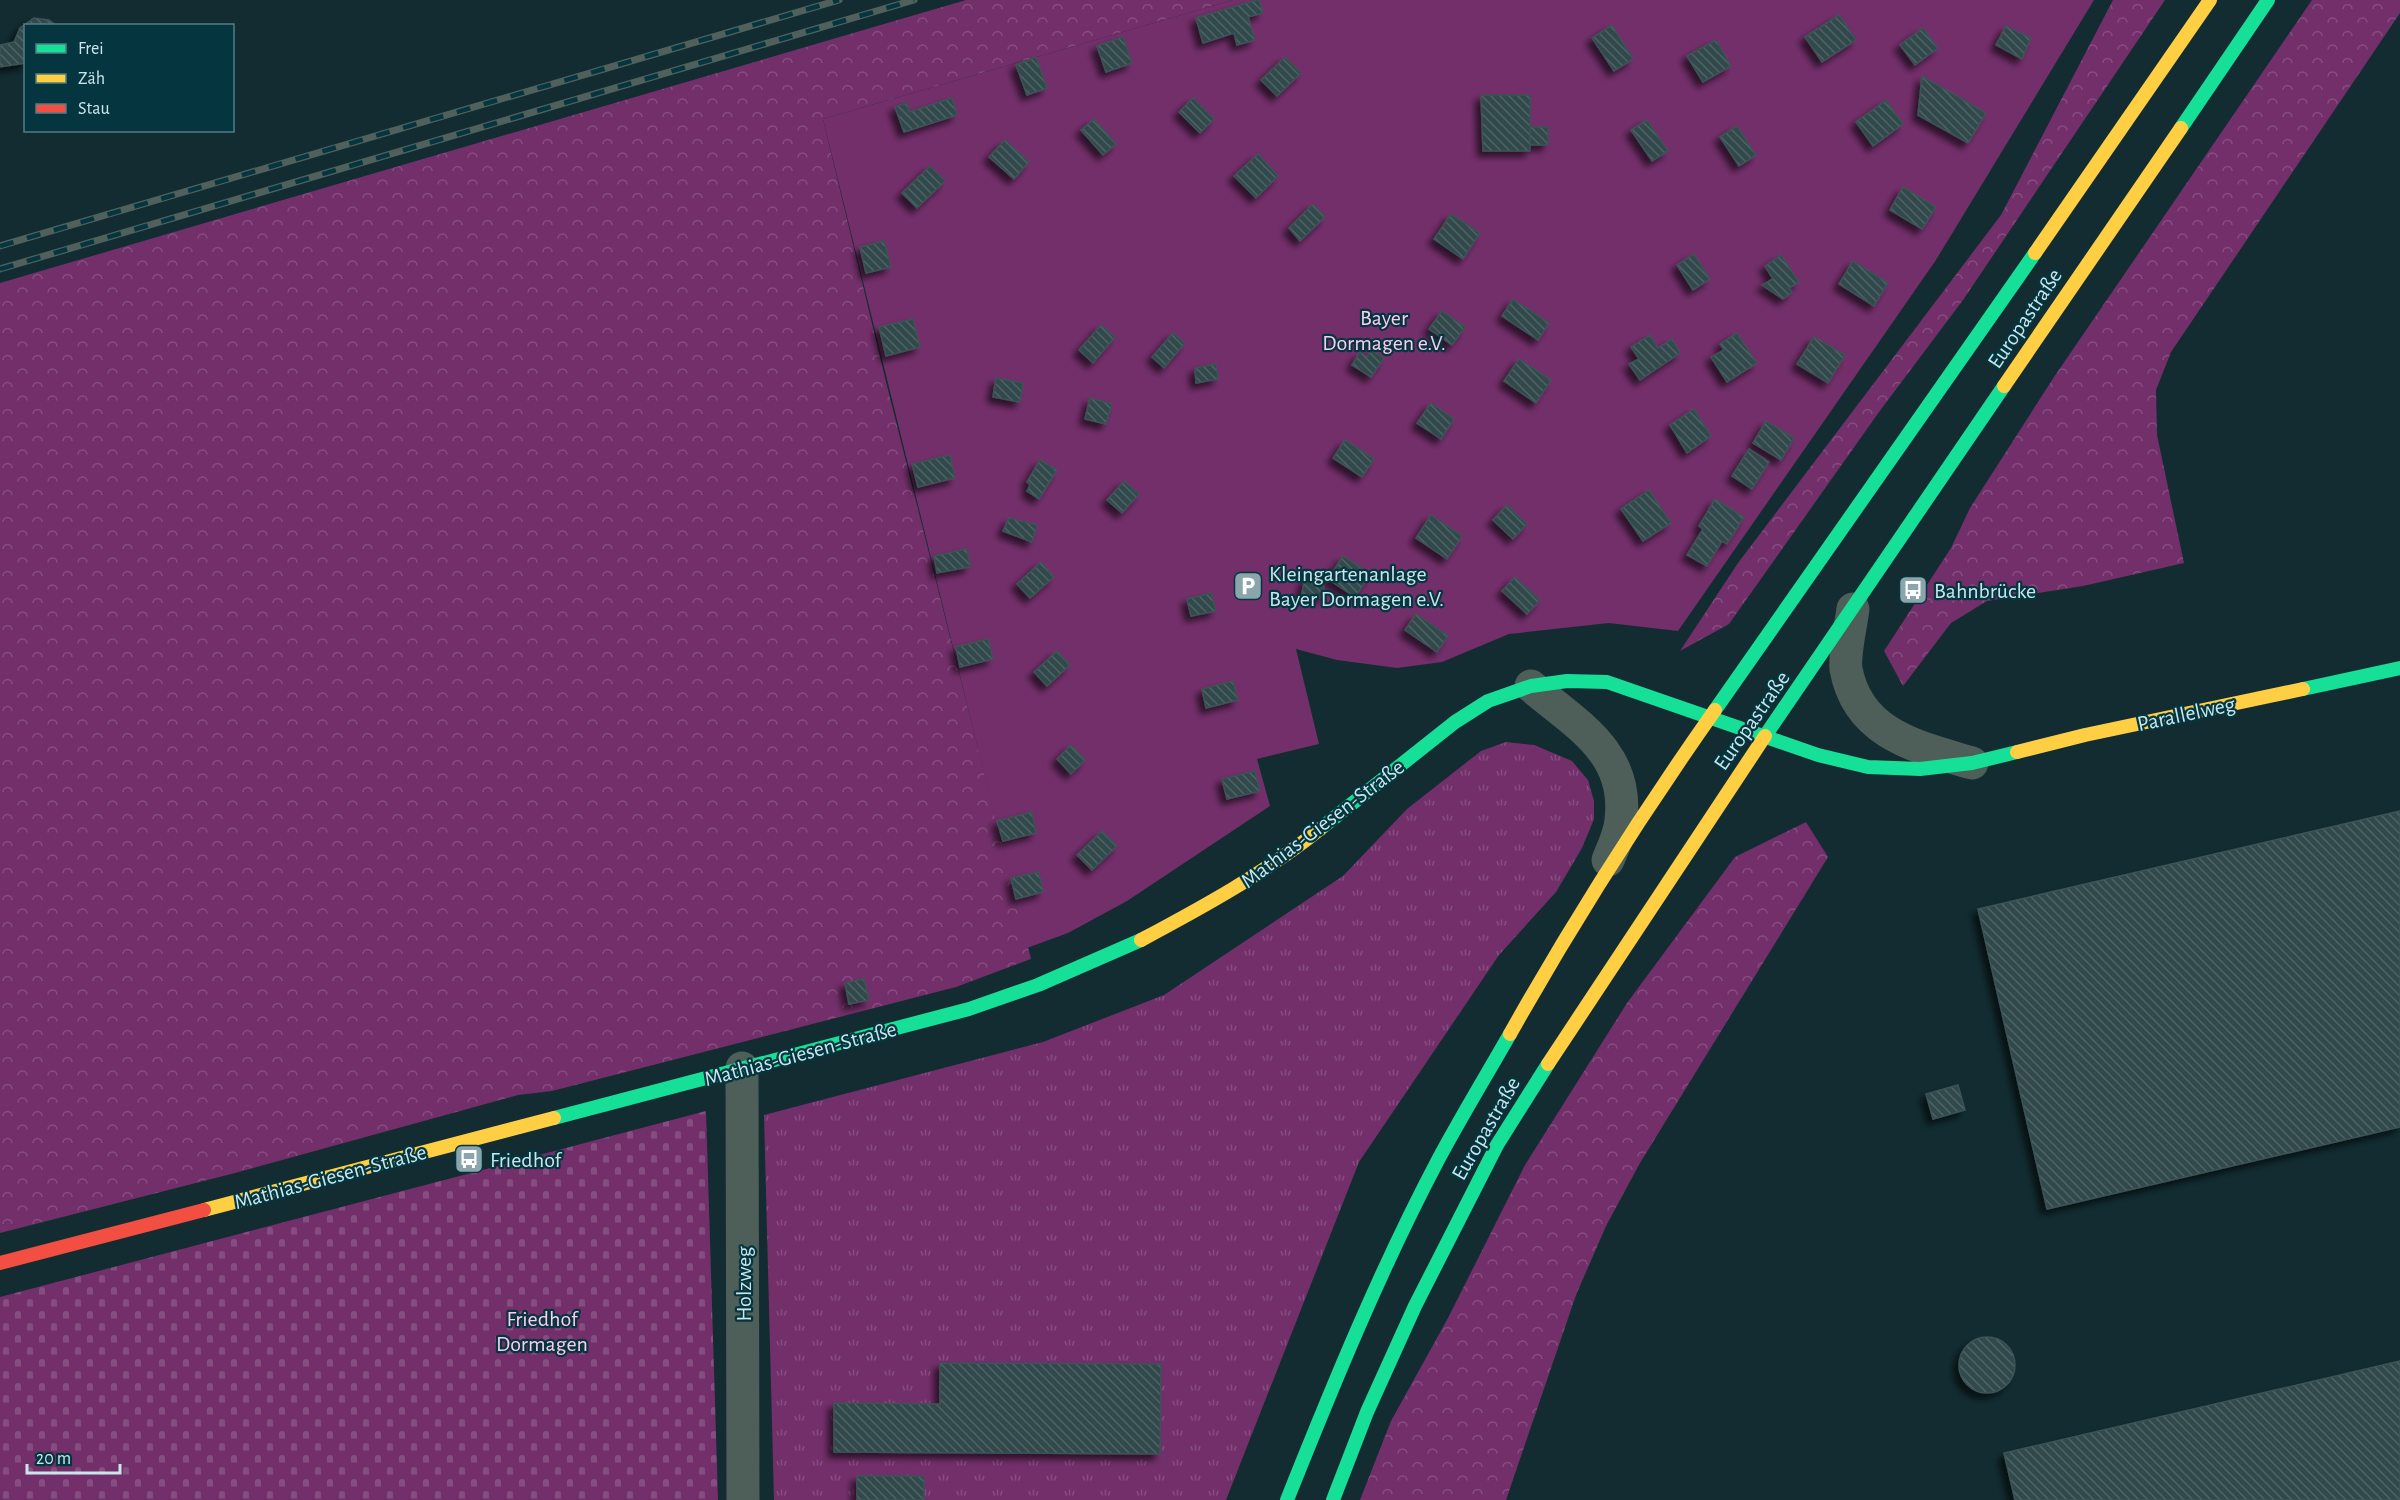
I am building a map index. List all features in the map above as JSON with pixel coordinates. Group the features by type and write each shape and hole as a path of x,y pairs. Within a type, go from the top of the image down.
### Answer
{"main road":[{"name":"Europastraße","path":"1287,1500 1375,1290 1438,1160 1558,948 1709,718 2210,0"},
{"name":"Europastraße","path":"1333,1500 1367,1412 1415,1306 1497,1145 1584,1007 1764,737 2268,0"},
{"name":"Parallelweg","path":"1709,718 1818,755 1868,768 1920,769 1972,763 2085,735 2400,668"},
{"name":"Mathias-Giesen-Straße","path":"0,1263 969,1009 1038,985 1122,950 1194,912 1263,871 1309,838 1455,722 1488,701 1531,686 1567,681 1606,682 1709,718"}],"street":[{"path":"1853,609 1846,667 1857,701 1880,726 1906,743 1972,763"},
{"path":"1531,686 1597,741 1615,768 1622,791 1621,823 1603,877"},
{"name":"Holzweg","path":"742,1068 743,1500"}],"green space":[{"path":"966,0 1233,0 823,119 886,382 1031,959 956,987 552,1091 518,1095 235,1173 0,1233 0,283"},
{"name":"Bayer Dormagen e.V.","path":"1233,0 2094,0 1936,260 1678,631 1609,623 1509,634 1442,662 1397,668 1337,660 1296,649 1319,744 1257,759 1270,806 1127,901 1068,933 1027,948 823,119"},
{"path":"2113,0 2165,0 1963,300 1879,412 1729,624 1680,651 1738,563 2001,215"},
{"path":"2312,0 2400,0 2400,13 2171,352 2156,390 2157,435 2184,563 2083,586 1987,601 1951,623 1903,686 1884,651 1951,548 1970,508 2054,377"},
{"path":"1506,742 1534,745 1572,761 1588,780 1594,801 1594,819 1582,848 1556,892 1499,955 1359,1162 1226,1500 774,1500 764,1115 1043,1042 1164,995 1343,876 1407,809 1481,751"},
{"path":"1806,822 1828,857 1640,1163 1606,1226 1576,1295 1506,1500 1360,1500 1391,1421 1448,1318 1525,1165 1627,1003 1735,857"},
{"name":"Friedhof Dormagen","path":"706,1111 718,1500 0,1500 0,1297"}],"building":[{"path":"1259,0 1263,13 1248,17 1255,40 1237,45 1234,33 1203,43 1196,18"},
{"path":"1839,15 1856,40 1822,62 1805,37"},
{"path":"34,18 49,20 54,24 26,24"},
{"path":"24,25 24,63 0,67 0,45 14,42 20,28"},
{"path":"1612,25 1633,59 1614,71 1592,38"},
{"path":"2006,26 2031,38 2022,59 1996,45"},
{"path":"1923,28 1938,48 1915,65 1900,45"},
{"path":"1123,37 1132,63 1106,72 1097,46"},
{"path":"1716,40 1731,66 1703,82 1687,56"},
{"path":"1036,57 1047,88 1027,95 1016,65"},
{"path":"1285,57 1301,73 1277,96 1261,80"},
{"path":"1922,76 1986,113 1968,143 1918,115"},
{"path":"1481,95 1530,95 1530,151 1483,151"},
{"path":"952,98 957,115 904,132 895,107 907,103 909,112"},
{"path":"1193,98 1214,119 1200,133 1179,112"},
{"path":"1886,100 1903,124 1873,146 1856,122"},
{"path":"1094,119 1116,144 1103,155 1081,130"},
{"path":"1647,120 1668,151 1652,161 1631,130"},
{"path":"1737,126 1756,155 1739,166 1720,137"},
{"path":"1530,127 1548,127 1548,145 1530,145"},
{"path":"1005,140 1029,162 1014,179 989,157"},
{"path":"1258,154 1278,176 1256,198 1234,176"},
{"path":"930,166 945,181 917,208 902,193"},
{"path":"1903,187 1936,207 1922,229 1890,210"},
{"path":"1313,204 1325,217 1300,241 1289,228"},
{"path":"1451,214 1480,233 1463,259 1434,239"},
{"path":"884,241 891,267 866,273 860,247"},
{"path":"1694,254 1710,279 1693,290 1677,265"},
{"path":"1781,255 1799,282 1789,288 1792,292 1783,299 1762,285 1773,279 1765,266"},
{"path":"1853,261 1888,283 1874,306 1839,284"},
{"path":"1513,299 1549,323 1538,340 1502,316"},
{"path":"1442,311 1465,327 1452,345 1429,329"},
{"path":"913,319 920,347 886,356 879,327"},
{"path":"1101,325 1115,337 1093,363 1079,350"},
{"path":"1173,333 1185,343 1164,368 1152,357"},
{"path":"1737,333 1757,363 1727,382 1711,357 1724,350 1720,344"},
{"path":"1650,335 1658,348 1672,339 1680,353 1640,380 1629,364 1639,359 1631,347"},
{"path":"1814,337 1845,355 1828,383 1797,364"},
{"path":"1371,350 1384,358 1371,377 1352,365 1360,352 1367,357"},
{"path":"1519,359 1551,380 1536,403 1504,381"},
{"path":"1216,364 1218,379 1196,383 1195,368"},
{"path":"996,378 1023,383 1020,402 993,397"},
{"path":"1090,398 1112,404 1106,424 1085,419"},
{"path":"1431,403 1454,419 1441,439 1417,423"},
{"path":"1694,409 1711,436 1687,453 1670,425"},
{"path":"1766,421 1794,438 1781,460 1753,443"},
{"path":"1345,440 1374,459 1362,477 1333,458"},
{"path":"1749,449 1769,462 1752,489 1732,476"},
{"path":"950,455 955,478 918,487 912,464"},
{"path":"1040,460 1057,470 1039,499 1027,491 1030,485 1027,482"},
{"path":"1124,481 1139,494 1122,513 1107,500"},
{"path":"1649,490 1671,523 1643,541 1621,509"},
{"path":"1715,499 1744,517 1727,544 1722,541 1707,566 1687,555 1703,529 1699,526"},
{"path":"1507,505 1527,524 1513,539 1493,520"},
{"path":"1431,515 1462,536 1447,559 1416,538"},
{"path":"1009,518 1037,525 1032,542 1003,531"},
{"path":"967,549 970,567 937,573 934,556"},
{"path":"1343,556 1371,574 1355,597 1328,579"},
{"path":"1041,562 1054,577 1030,598 1017,584"},
{"path":"1515,577 1540,600 1527,614 1502,591"},
{"path":"1305,578 1323,579 1324,597 1301,597"},
{"path":"1211,593 1216,611 1191,616 1187,599"},
{"path":"1416,614 1448,636 1437,652 1405,630"},
{"path":"988,639 993,659 960,667 956,647"},
{"path":"1057,651 1070,665 1047,686 1034,672"},
{"path":"1233,681 1238,700 1206,708 1202,689"},
{"path":"1071,745 1085,760 1071,774 1057,759"},
{"path":"1255,771 1260,791 1227,799 1222,779"},
{"path":"2400,811 2400,1127 2047,1209 1978,909"},
{"path":"1032,812 1036,833 1003,841 997,821"},
{"path":"1102,831 1117,846 1092,870 1077,855"},
{"path":"1039,872 1043,892 1016,899 1011,878"},
{"path":"864,979 869,1000 849,1004 845,983"},
{"path":"1958,1085 1965,1110 1933,1119 1926,1094"},
{"path":"1982,1337 1992,1337 2007,1345 2013,1354 2015,1365 2013,1376 2007,1385 1992,1393 1982,1393 1971,1388 1964,1381 1959,1370 1959,1360 1964,1349 1971,1342"},
{"path":"2400,1361 2400,1500 2015,1500 2004,1453"},
{"path":"940,1363 1161,1364 1160,1454 834,1452 834,1403 940,1404"},
{"path":"857,1476 924,1476 924,1500 857,1500"}],"railway":[{"path":"0,246 839,0"},
{"path":"0,269 914,0"}],"traffic: fast":[{"path":"2181,128 2268,0"},
{"path":"1715,710 2035,253"},
{"path":"1765,736 2004,386"},
{"path":"2303,689 2400,668"},
{"path":"1320,829 1455,722 1488,701 1531,686 1567,681 1607,682 1818,755 1868,767 1920,769 1972,763 2017,752"},
{"path":"554,1118 969,1009 1038,985 1141,940"},
{"path":"1287,1500 1396,1243 1438,1160 1510,1034"},
{"path":"1333,1500 1367,1412 1415,1306 1497,1145 1548,1064"}],"traffic: slow":[{"path":"2035,253 2210,0"},
{"path":"2004,386 2181,128"},
{"path":"2017,752 2085,735 2303,689"},
{"path":"1510,1034 1608,869 1715,710"},
{"path":"1548,1064 1765,736"},
{"path":"1141,940 1256,875 1320,829"},
{"path":"204,1210 554,1118"}],"traffic: jam":[{"path":"0,1263 204,1210"}],"place":[{"name":"Kleingartenanlage Bayer Dormagen e.V.","path":"1248,586"},
{"name":"Bahnbrücke","path":"1913,590"},
{"name":"Friedhof","path":"469,1159"}]}
